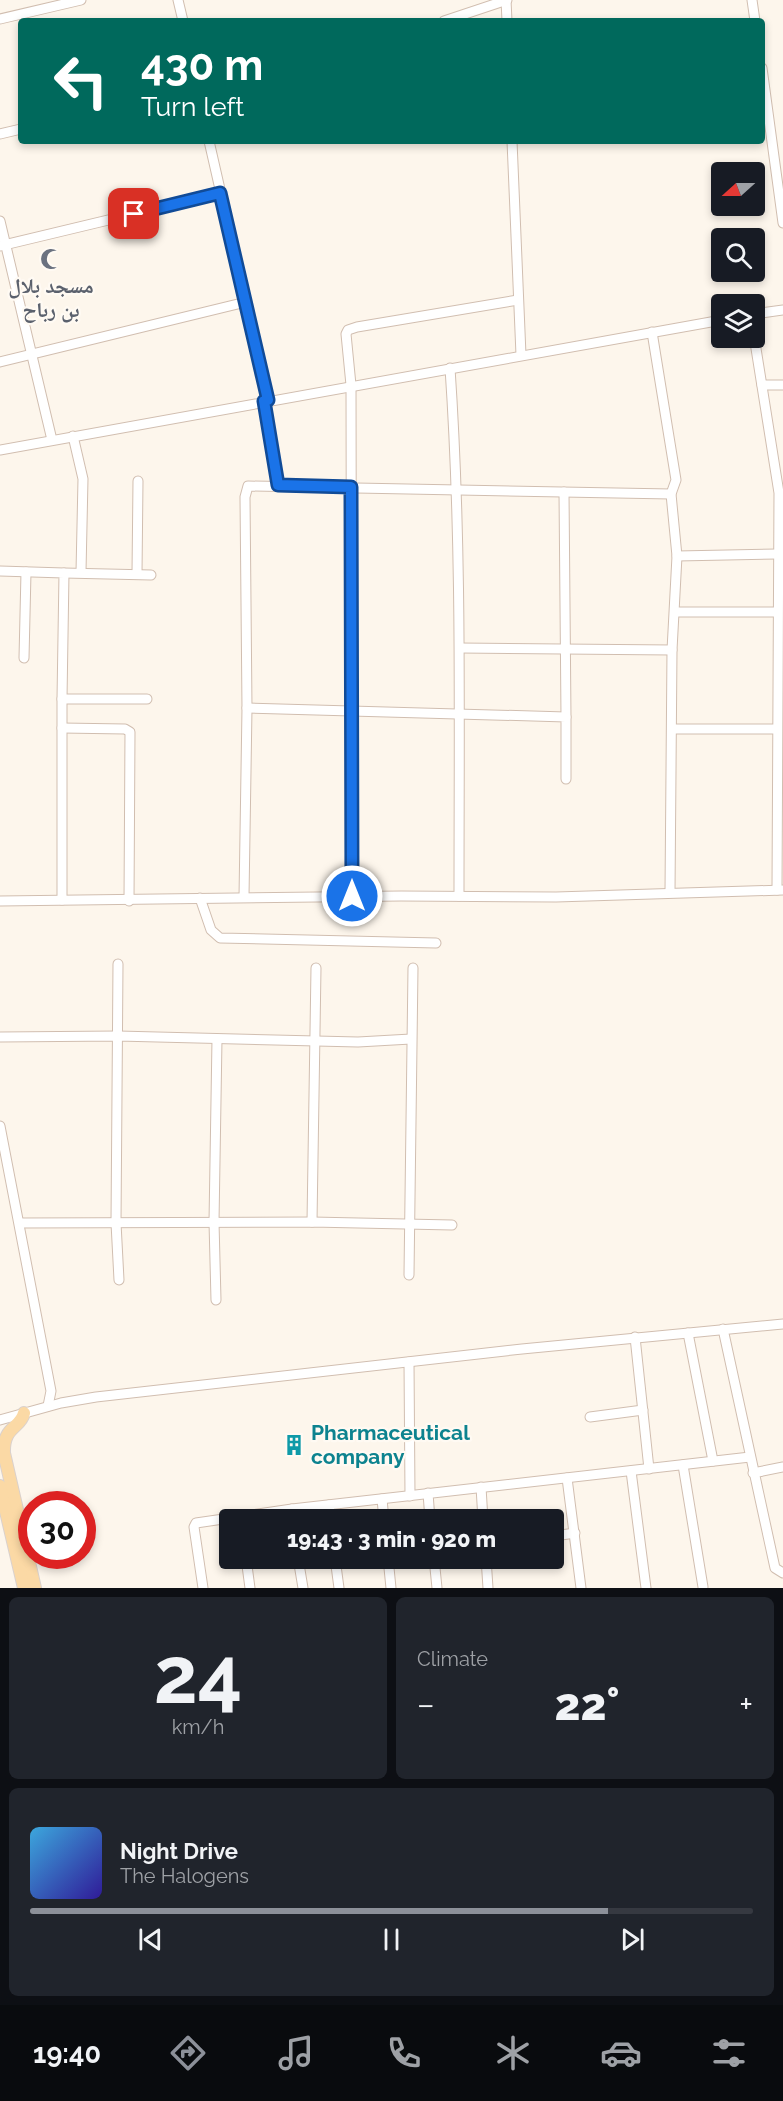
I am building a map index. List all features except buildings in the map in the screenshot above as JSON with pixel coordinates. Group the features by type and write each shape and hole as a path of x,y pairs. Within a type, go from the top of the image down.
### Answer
{"main road":[{"path":"24,1413 7,1433 4,1453 35,1588"},
{"path":"0,1486 24,1588"}],"street":[{"path":"0,19 81,0"},
{"path":"178,0 182,18"},
{"path":"453,18 506,0 507,18"},
{"path":"752,0 755,18"},
{"path":"765,90 783,223"},
{"path":"0,134 18,130"},
{"path":"210,144 266,401 278,485"},
{"path":"512,144 521,355"},
{"path":"3,246 220,193"},
{"path":"0,221 3,246 52,440"},
{"path":"352,896 351,385 346,334 351,329 518,300"},
{"path":"0,362 246,302"},
{"path":"765,312 783,310"},
{"path":"0,450 711,322"},
{"path":"652,332 676,480 671,494 677,556 672,650 670,892"},
{"path":"0,901 129,901 352,896 556,897 780,890 780,568 777,554 781,493 756,348"},
{"path":"450,368 458,491 459,896"},
{"path":"762,386 783,385"},
{"path":"73,436 84,479 81,572"},
{"path":"771,439 783,439"},
{"path":"137,574 138,481"},
{"path":"244,897 247,708 246,489 251,485 278,485 458,491 671,494"},
{"path":"564,492 566,779"},
{"path":"677,556 777,554"},
{"path":"0,571 151,574"},
{"path":"24,658 26,572"},
{"path":"62,900 64,573"},
{"path":"675,612 779,614"},
{"path":"460,648 565,647 672,650"},
{"path":"62,699 147,699"},
{"path":"247,708 566,717"},
{"path":"672,729 779,724"},
{"path":"62,728 125,729 129,732 129,901"},
{"path":"200,898 212,930 220,938 436,943"},
{"path":"118,964 116,1223 119,1280"},
{"path":"312,1222 316,968"},
{"path":"409,1275 413,968"},
{"path":"0,1037 118,1036 358,1042 411,1039"},
{"path":"216,1300 214,1222 217,1039"},
{"path":"0,1126 51,1391 48,1406"},
{"path":"20,1223 312,1222 452,1225"},
{"path":"0,1420 62,1402 409,1362 783,1324"},
{"path":"723,1329 775,1568 783,1573"},
{"path":"688,1333 713,1461"},
{"path":"635,1338 649,1469"},
{"path":"409,1362 410,1496"},
{"path":"51,1391 62,1402"},
{"path":"590,1418 643,1410"},
{"path":"292,1509 750,1457"},
{"path":"683,1465 703,1587"},
{"path":"753,1473 783,1467"},
{"path":"631,1471 646,1588"},
{"path":"567,1478 580,1588"},
{"path":"481,1487 482,1509"},
{"path":"428,1493 429,1509"},
{"path":"382,1499 383,1509"},
{"path":"329,1505 329,1509"},
{"path":"203,1588 194,1527 196,1523 219,1520"},
{"path":"564,1535 575,1533"},
{"path":"247,1569 250,1588"},
{"path":"300,1569 303,1588"},
{"path":"336,1569 339,1588"},
{"path":"389,1569 391,1588"},
{"path":"435,1569 437,1588"},
{"path":"487,1569 488,1588"}],"place":[{"name":"مسجد بلال بن رباح","path":"51,259"},
{"name":"Pharmaceutical company","path":"294,1445"}],"route":[{"path":"134,214 220,193 268,400 264,401 278,485 351,487 352,896"}]}
